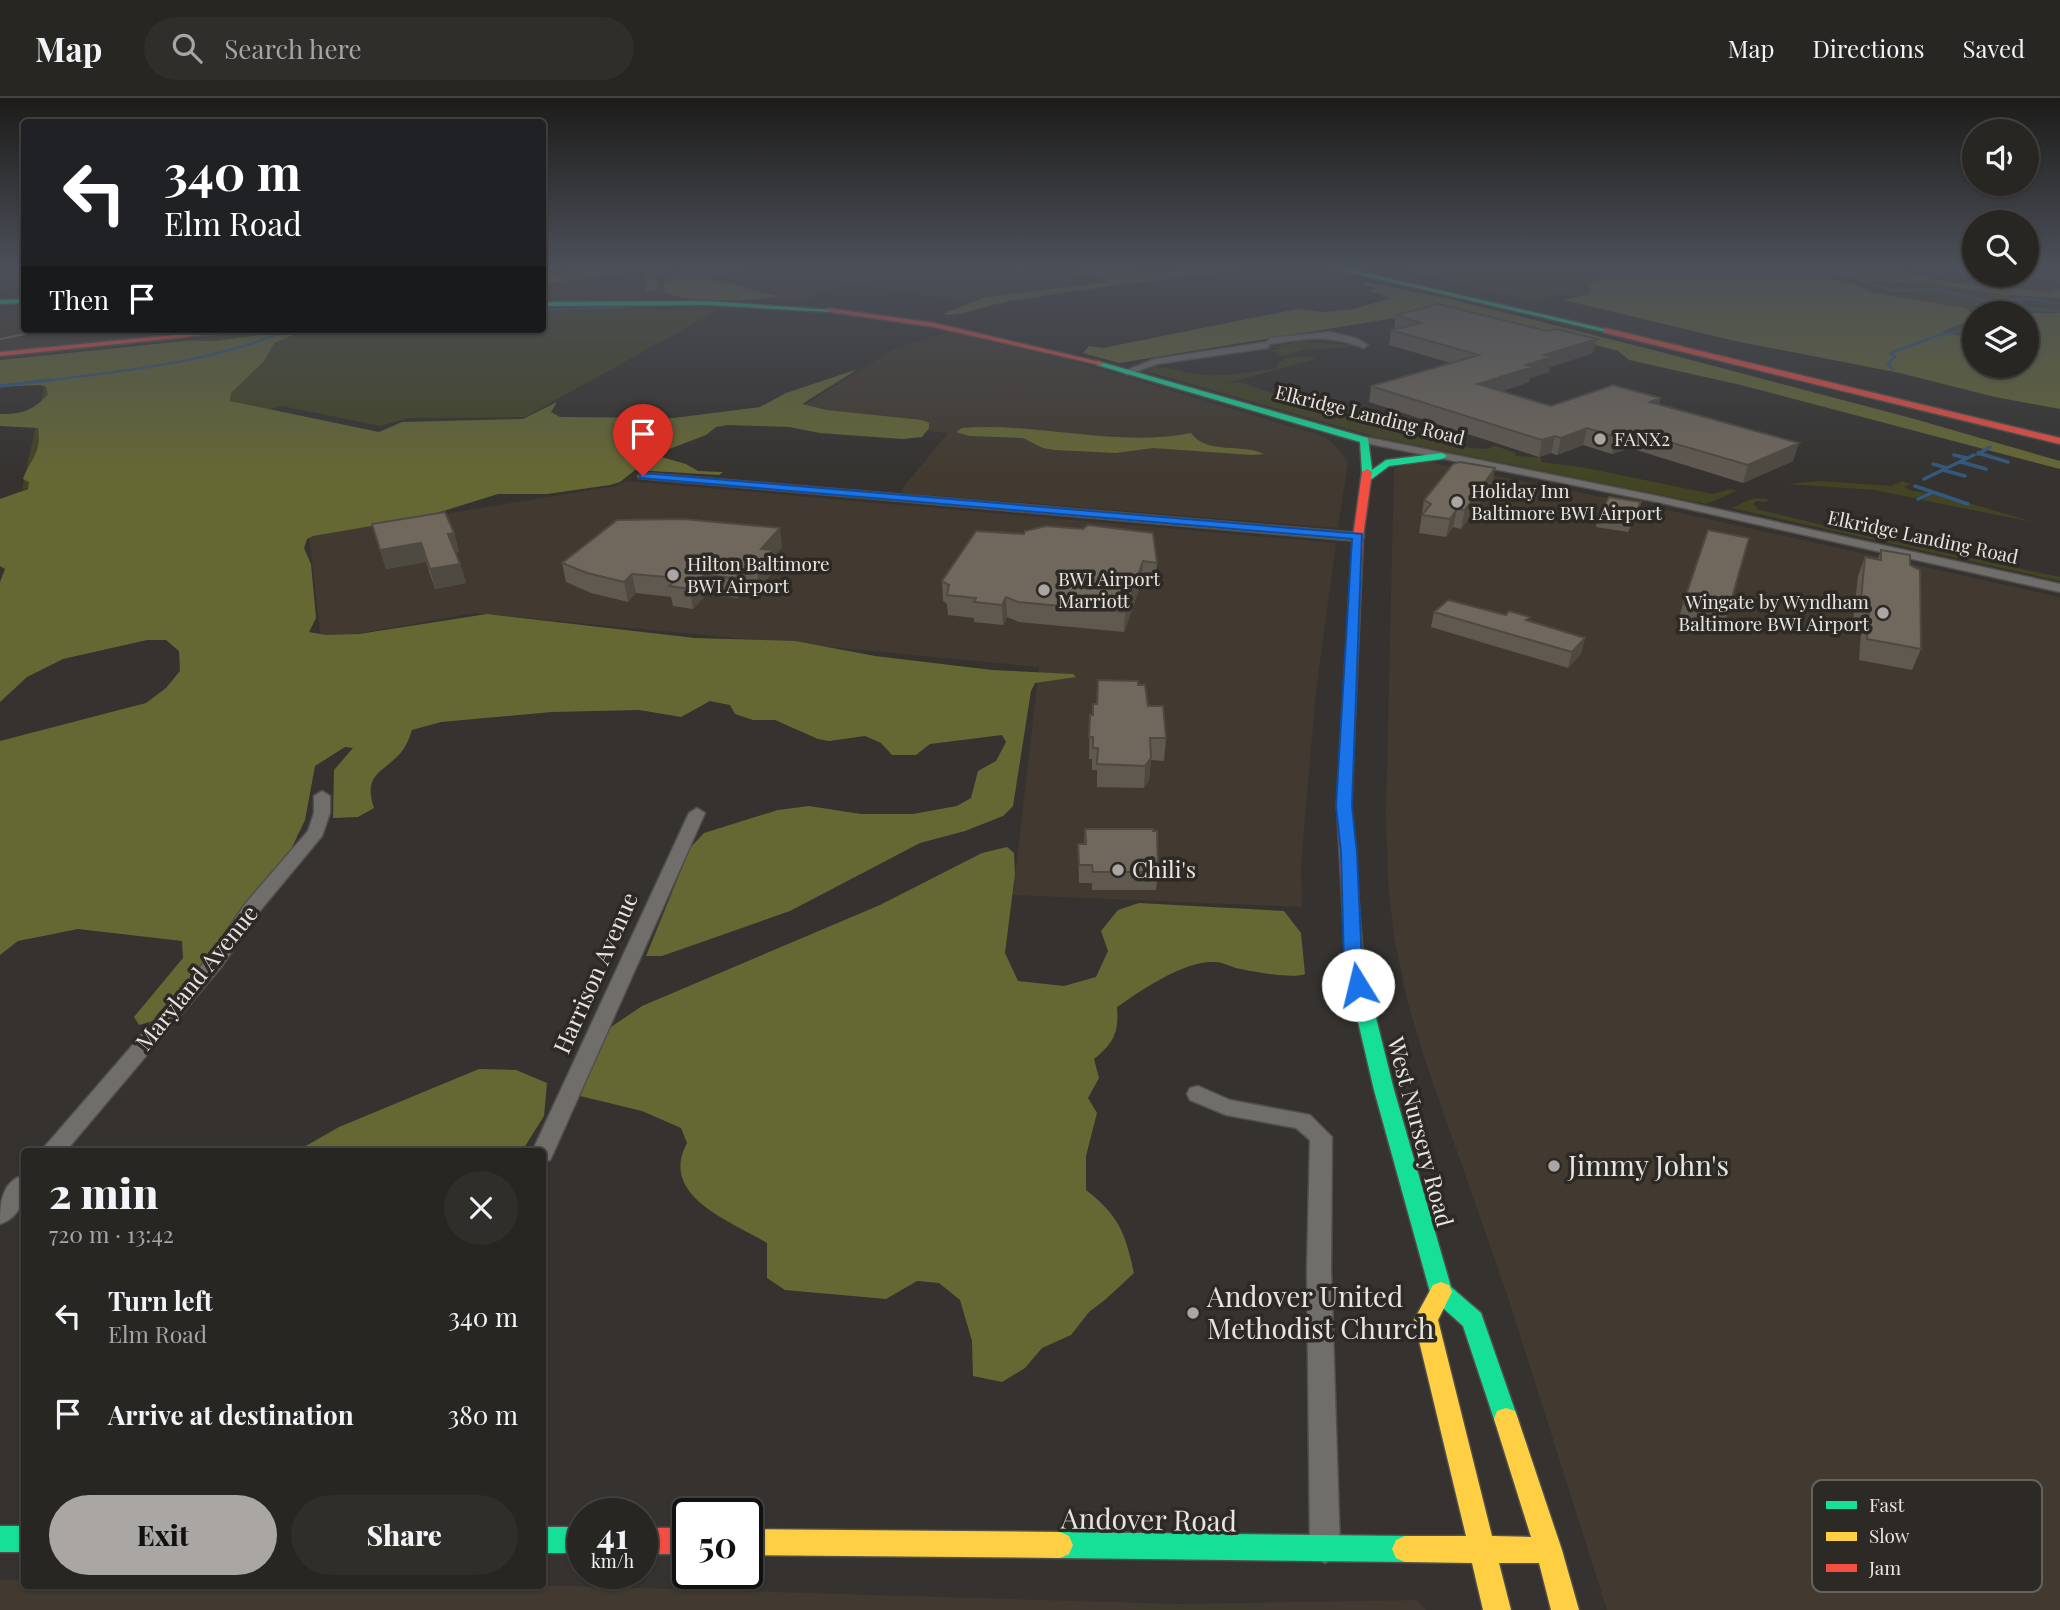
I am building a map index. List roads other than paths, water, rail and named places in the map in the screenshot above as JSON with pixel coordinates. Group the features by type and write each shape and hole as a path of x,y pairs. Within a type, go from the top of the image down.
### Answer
{"main road":[{"path":"85,346 93,338"},
{"path":"85,346 101,338"},
{"path":"0,354 173,338"},
{"name":"Elkridge Landing Road","path":"995,338 1365,440"},
{"path":"1632,338 2060,455"},
{"path":"1636,338 2060,442"},
{"path":"1678,338 2060,428"},
{"path":"1765,358 1998,409"},
{"path":"1295,420 1340,441 1367,475 1395,460 1443,456"},
{"name":"West Nursery Road","path":"1365,440 1367,475 1358,537 1344,806 1349,853 1353,963 1384,1090 1441,1292"},
{"path":"1497,1610 1426,1320 1441,1292 1473,1320 1549,1550 1565,1610"},
{"path":"0,1539 21,1539"},
{"path":"546,1540 567,1540"},
{"name":"Andover Road","path":"763,1542 1549,1550"}],"street":[{"path":"1127,372 1156,362 1302,338"},
{"path":"1269,343 1305,341 1364,345 1345,338"},
{"name":"Elkridge Landing Road","path":"1365,440 1669,501 2060,588"},
{"path":"643,476 1358,537"},
{"name":"Maryland Avenue","path":"54,1148 215,962 253,908 316,832 322,813 322,796"},
{"name":"Harrison Avenue","path":"545,1148 697,813"},
{"path":"1198,1094 1226,1107 1302,1121 1321,1137 1319,1270 1325,1548"},
{"path":"0,1215 21,1188"}],"waterway":[{"path":"36,382 194,359 268,338"},
{"path":"1893,370 1888,364 1895,357 1891,353 1932,338"},
{"path":"0,386 49,380"},
{"path":"1979,453 1990,447"},
{"path":"1979,453 2008,462"},
{"path":"1954,455 1967,458"},
{"path":"1947,468 1974,455"},
{"path":"1961,462 1986,469"},
{"path":"1933,464 1947,468"},
{"path":"1924,479 1947,468"},
{"path":"1943,470 1965,476"},
{"path":"1915,486 1968,504"},
{"path":"1918,499 1932,493"}],"tram line":[{"path":"0,339 7,338"}],"place":[{"name":"FANX2","path":"1600,439"},
{"name":"Holiday Inn Baltimore BWI Airport","path":"1457,502"},
{"name":"Hilton Baltimore BWI Airport","path":"673,575"},
{"name":"BWI Airport Marriott","path":"1044,590"},
{"name":"Wingate by Wyndham Baltimore BWI Airport","path":"1883,613"},
{"name":"Chili's","path":"1118,870"},
{"name":"Jimmy John's","path":"1554,1166"},
{"name":"Andover United Methodist Church","path":"1193,1313"}]}
